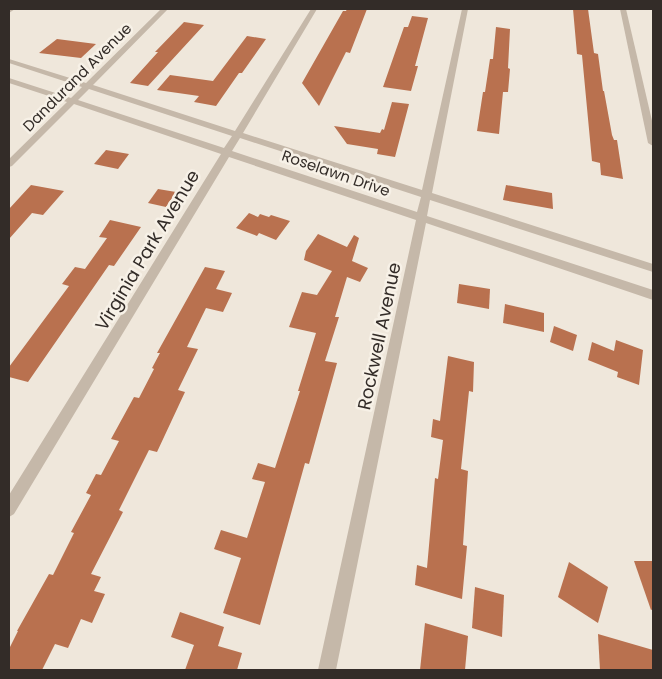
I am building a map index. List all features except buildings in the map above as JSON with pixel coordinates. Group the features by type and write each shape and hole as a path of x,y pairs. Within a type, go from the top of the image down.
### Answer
{"street":[{"name":"Dandurand Avenue","path":"9,164 165,9"},
{"name":"Virginia Park Avenue","path":"9,510 314,9"},
{"name":"Rockwell Avenue","path":"327,670 465,9"},
{"path":"623,9 653,143"},
{"name":"Roselawn Drive","path":"9,62 653,268"},
{"name":"Roselawn Drive","path":"9,80 653,295"}]}
